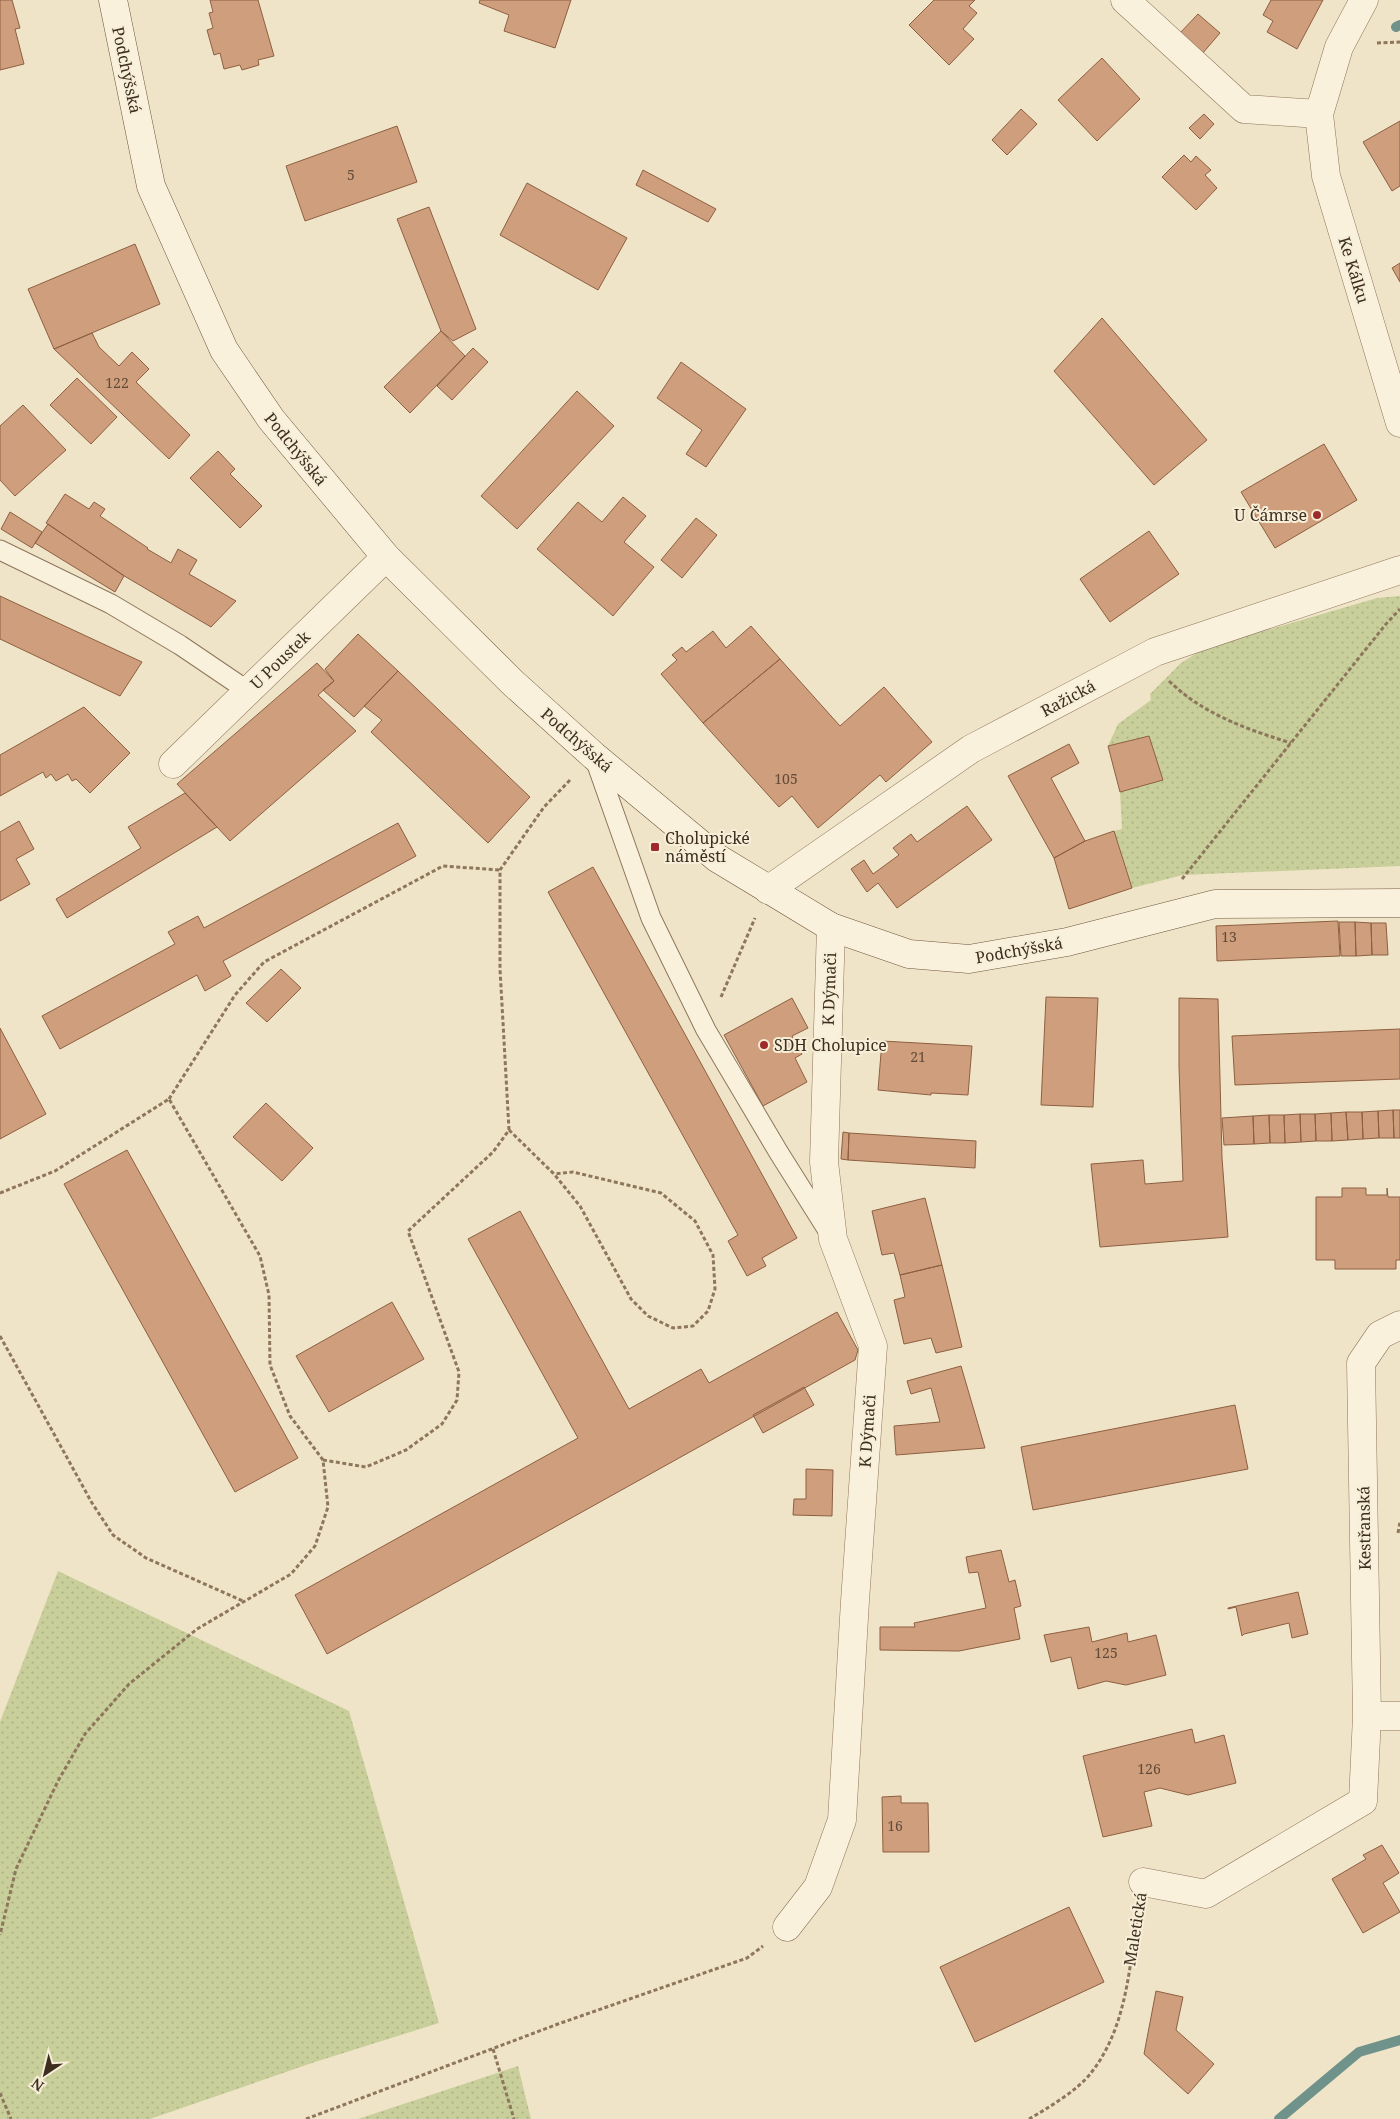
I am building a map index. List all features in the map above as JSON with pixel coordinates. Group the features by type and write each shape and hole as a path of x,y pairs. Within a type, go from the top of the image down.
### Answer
{"street":[{"name":"Podchýšská","path":"113,0 151,186 224,350 271,419 386,557 513,683 594,756 717,858 831,927 909,954 969,959 1067,942 1215,904 1400,902"},
{"path":"1125,0 1244,109 1319,114"},
{"name":"Ke Kálku","path":"1364,0 1339,47 1319,114 1326,176 1400,423"},
{"name":"U Poustek","path":"173,764 386,557"},
{"name":"Ražická","path":"768,890 970,749 1145,657 1155,652 1400,570"},
{"name":"K Dýmači","path":"787,1927 818,1887 842,1820 873,1346 833,1239 824,1162 831,927"},
{"name":"Kestřanská","path":"1367,1716 1361,1363 1380,1335 1400,1325"},
{"path":"1367,1716 1400,1716"},
{"name":"Maletická","path":"1143,1882 1206,1894 1363,1801 1367,1716"}],"lane":[{"path":"0,550 111,604 180,645 248,691"},
{"path":"594,756 651,918 706,1030 833,1239"}],"path":[{"path":"1179,883 1400,609"},
{"path":"1145,657 1176,687 1216,716 1291,743"},
{"path":"323,1460 366,1467 406,1450 442,1424 457,1400 459,1372 408,1231 493,1152 509,1130 500,969 500,870 544,807 594,756"},
{"path":"0,1192 55,1171 169,1099 235,995 264,962 443,866 500,870"},
{"path":"706,1030 768,890"},
{"path":"0,1935 16,1869 58,1781 85,1734 130,1684 197,1629 291,1574 314,1546 328,1507 323,1460 290,1416 270,1365 269,1295 260,1256 169,1099"},
{"path":"509,1130 554,1174 580,1206 631,1299 648,1316 673,1328 693,1326 708,1311 715,1289 713,1256 695,1221 661,1193 573,1172 554,1174"},
{"path":"0,1336 92,1503 113,1535 146,1558 244,1602"},
{"name":"Maletická","path":"1029,2119 1053,2106 1090,2075 1110,2045 1122,2010 1143,1882"},
{"path":"306,2119 493,2049 747,1958 787,1927"},
{"path":"493,2049 514,2119"},
{"path":"0,2093 11,2119"}],"green space":[{"path":"1400,596 1400,866 1183,875 1132,888 1114,831 1122,829 1120,792 1162,780 1149,736 1108,746 1118,724 1151,700 1150,694 1181,663 1203,649 1377,598"},
{"path":"58,1571 349,1711 439,2023 315,2062 150,2119 0,2119 0,1722"},
{"path":"518,2066 531,2119 358,2119 376,2113"}],"building":[{"path":"0,0 12,0 20,28 15,29 24,64 0,70"},
{"path":"210,0 258,0 274,56 258,60 259,65 242,70 240,65 224,69 220,53 214,55 207,30 213,28 209,13 213,12"},
{"path":"480,0 571,0 555,48 504,31 509,15 479,3"},
{"path":"934,0 975,0 969,6 977,13 963,29 974,39 949,65 909,25"},
{"path":"1271,0 1323,0 1297,49 1267,32 1273,21 1263,15"},
{"path":"1198,14 1220,33 1202,54 1180,33"},
{"path":"1102,58 1140,99 1097,141 1058,100"},
{"path":"1021,109 1037,124 1007,155 992,140"},
{"path":"1204,114 1214,124 1200,139 1189,128"},
{"path":"1400,121 1400,186 1392,191 1363,142"},
{"path":"397,126 417,182 305,221 286,166"},
{"path":"1184,155 1191,162 1196,156 1211,170 1205,175 1217,188 1196,210 1162,177"},
{"path":"643,170 716,209 708,222 636,185"},
{"path":"527,183 627,238 598,290 500,235"},
{"path":"429,207 476,329 453,341 441,331 397,219"},
{"path":"135,244 160,304 54,349 28,289"},
{"path":"1400,263 1400,282 1392,268"},
{"path":"1102,318 1207,440 1154,485 1054,371"},
{"path":"441,331 465,356 410,413 384,387"},
{"path":"92,333 99,347 119,366 132,352 149,369 136,382 190,435 169,459 54,349"},
{"path":"473,348 488,362 452,400 437,386"},
{"path":"681,362 746,409 706,467 686,454 702,430 657,398"},
{"path":"77,378 117,417 91,444 50,405"},
{"path":"577,391 614,426 517,529 481,496"},
{"path":"23,405 66,450 15,496 0,480 0,426"},
{"path":"1324,444 1357,500 1275,548 1241,492"},
{"path":"218,451 235,469 230,474 262,506 240,528 190,478"},
{"path":"65,494 89,509 94,502 105,509 100,516 147,549 171,563 178,549 197,560 189,574 236,601 211,627 126,577 46,523"},
{"path":"623,497 646,516 624,542 654,567 613,616 537,549 578,502 602,522"},
{"path":"10,512 42,532 32,548 1,529"},
{"path":"696,518 717,535 682,578 661,560"},
{"path":"48,524 124,576 115,592 35,543"},
{"path":"1149,531 1179,574 1110,622 1080,579"},
{"path":"0,596 142,662 120,696 0,639"},
{"path":"751,626 780,659 703,723 661,674 677,660 672,655 682,647 686,652 713,631 726,648"},
{"path":"358,634 398,671 354,717 323,690 334,681 325,669"},
{"path":"780,659 840,726 884,687 932,742 886,782 880,775 818,828 792,796 779,807 703,723"},
{"path":"317,663 334,681 318,695 356,731 230,841 177,784"},
{"path":"398,671 530,797 488,843 371,732 382,720 364,706"},
{"path":"84,707 130,753 90,793 76,779 72,781 68,774 56,781 51,774 46,778 43,772 0,796 0,755"},
{"path":"1149,736 1163,780 1120,792 1108,746"},
{"path":"1069,744 1079,763 1051,778 1085,841 1054,858 1008,776"},
{"path":"185,793 217,827 67,918 56,899 141,848 128,827"},
{"path":"967,806 992,840 897,908 878,883 867,892 851,869 864,860 873,874 899,855 893,848 911,834 917,842"},
{"path":"19,821 34,849 16,859 30,884 0,901 0,832"},
{"path":"398,823 416,856 223,961 231,976 205,991 197,975 60,1049 42,1016 175,944 168,932 198,916 204,928"},
{"path":"1114,831 1132,888 1069,909 1054,858 1085,841"},
{"path":"593,867 797,1238 762,1258 766,1266 747,1276 728,1241 738,1235 548,892"},
{"path":"1338,921 1340,956 1217,961 1216,926"},
{"path":"1339,922 1355,922 1356,956 1341,956"},
{"path":"1355,922 1371,923 1372,955 1356,956"},
{"path":"1371,923 1386,923 1388,955 1372,955"},
{"path":"281,969 301,988 267,1022 246,1003"},
{"path":"1046,997 1098,998 1093,1107 1041,1105"},
{"name":"SDH Cholupice","path":"792,998 808,1028 792,1036 802,1054 795,1058 807,1082 763,1106 724,1035"},
{"path":"1179,998 1218,999 1222,1158 1228,1237 1100,1247 1091,1164 1143,1160 1145,1184 1183,1181 1179,1067"},
{"path":"0,1028 46,1114 0,1139"},
{"path":"1400,1029 1400,1079 1235,1085 1232,1036"},
{"path":"882,1041 972,1046 968,1095 931,1093 931,1095 878,1090"},
{"path":"266,1103 313,1148 282,1181 233,1137"},
{"path":"1393,1110 1400,1110 1400,1138 1394,1138"},
{"path":"1393,1110 1394,1138 1379,1138 1378,1111"},
{"path":"1378,1111 1379,1138 1363,1139 1362,1112"},
{"path":"1346,1112 1362,1112 1363,1139 1348,1140"},
{"path":"1346,1112 1348,1140 1332,1141 1331,1113"},
{"path":"1331,1113 1332,1141 1316,1141 1315,1114"},
{"path":"1300,1114 1315,1114 1316,1141 1301,1142"},
{"path":"1300,1114 1301,1142 1285,1143 1284,1115"},
{"path":"1269,1115 1284,1115 1285,1143 1270,1143"},
{"path":"1269,1115 1270,1143 1254,1144 1253,1116"},
{"path":"1253,1116 1254,1144 1224,1145 1222,1118"},
{"path":"843,1132 849,1133 848,1160 841,1159"},
{"path":"849,1133 976,1141 975,1168 848,1160"},
{"path":"127,1150 298,1458 235,1492 64,1184"},
{"path":"1342,1188 1366,1188 1366,1195 1387,1195 1387,1188 1388,1197 1400,1197 1400,1260 1396,1260 1396,1269 1335,1269 1335,1260 1316,1260 1316,1197 1342,1197"},
{"path":"925,1198 942,1265 900,1275 894,1253 882,1255 872,1211"},
{"path":"520,1211 629,1409 701,1369 709,1383 837,1312 858,1350 855,1360 327,1654 295,1595 578,1438 468,1239"},
{"path":"942,1265 962,1347 936,1353 931,1338 904,1344 894,1300 905,1297 900,1275"},
{"path":"392,1302 424,1359 329,1412 296,1356"},
{"path":"961,1366 985,1448 896,1455 894,1426 940,1422 931,1388 911,1394 907,1381"},
{"path":"804,1387 814,1405 763,1433 753,1415"},
{"path":"1235,1405 1248,1469 1033,1510 1021,1447"},
{"path":"806,1469 833,1470 832,1516 793,1515 794,1499 806,1499"},
{"path":"1001,1550 1009,1582 1015,1580 1021,1606 1014,1608 1020,1639 959,1651 880,1650 880,1627 915,1627 914,1623 986,1608 978,1572 969,1573 966,1557"},
{"path":"1298,1592 1308,1634 1292,1638 1289,1623 1242,1636 1236,1607 1228,1609 1228,1608"},
{"path":"1089,1627 1092,1642 1127,1633 1128,1642 1156,1635 1166,1675 1126,1685 1106,1681 1078,1689 1071,1657 1051,1662 1044,1635"},
{"path":"1192,1729 1195,1743 1224,1735 1236,1783 1188,1795 1160,1788 1144,1792 1152,1826 1103,1837 1083,1756"},
{"path":"901,1796 901,1803 928,1803 929,1852 883,1852 882,1797"},
{"path":"1382,1845 1399,1873 1383,1883 1400,1912 1363,1933 1332,1879 1366,1859 1363,1855"},
{"path":"1069,1907 1104,1982 975,2042 940,1967"},
{"path":"1156,1991 1183,1997 1176,2030 1214,2064 1188,2094 1144,2054"}],"waterway":[{"path":"1396,27 1400,25"},
{"path":"1279,2119 1359,2052 1400,2040"}],"place":[{"name":"U Čámrse","path":"1317,515"},
{"name":"Cholupické náměstí","path":"655,847"},
{"name":"SDH Cholupice","path":"764,1045"}]}
